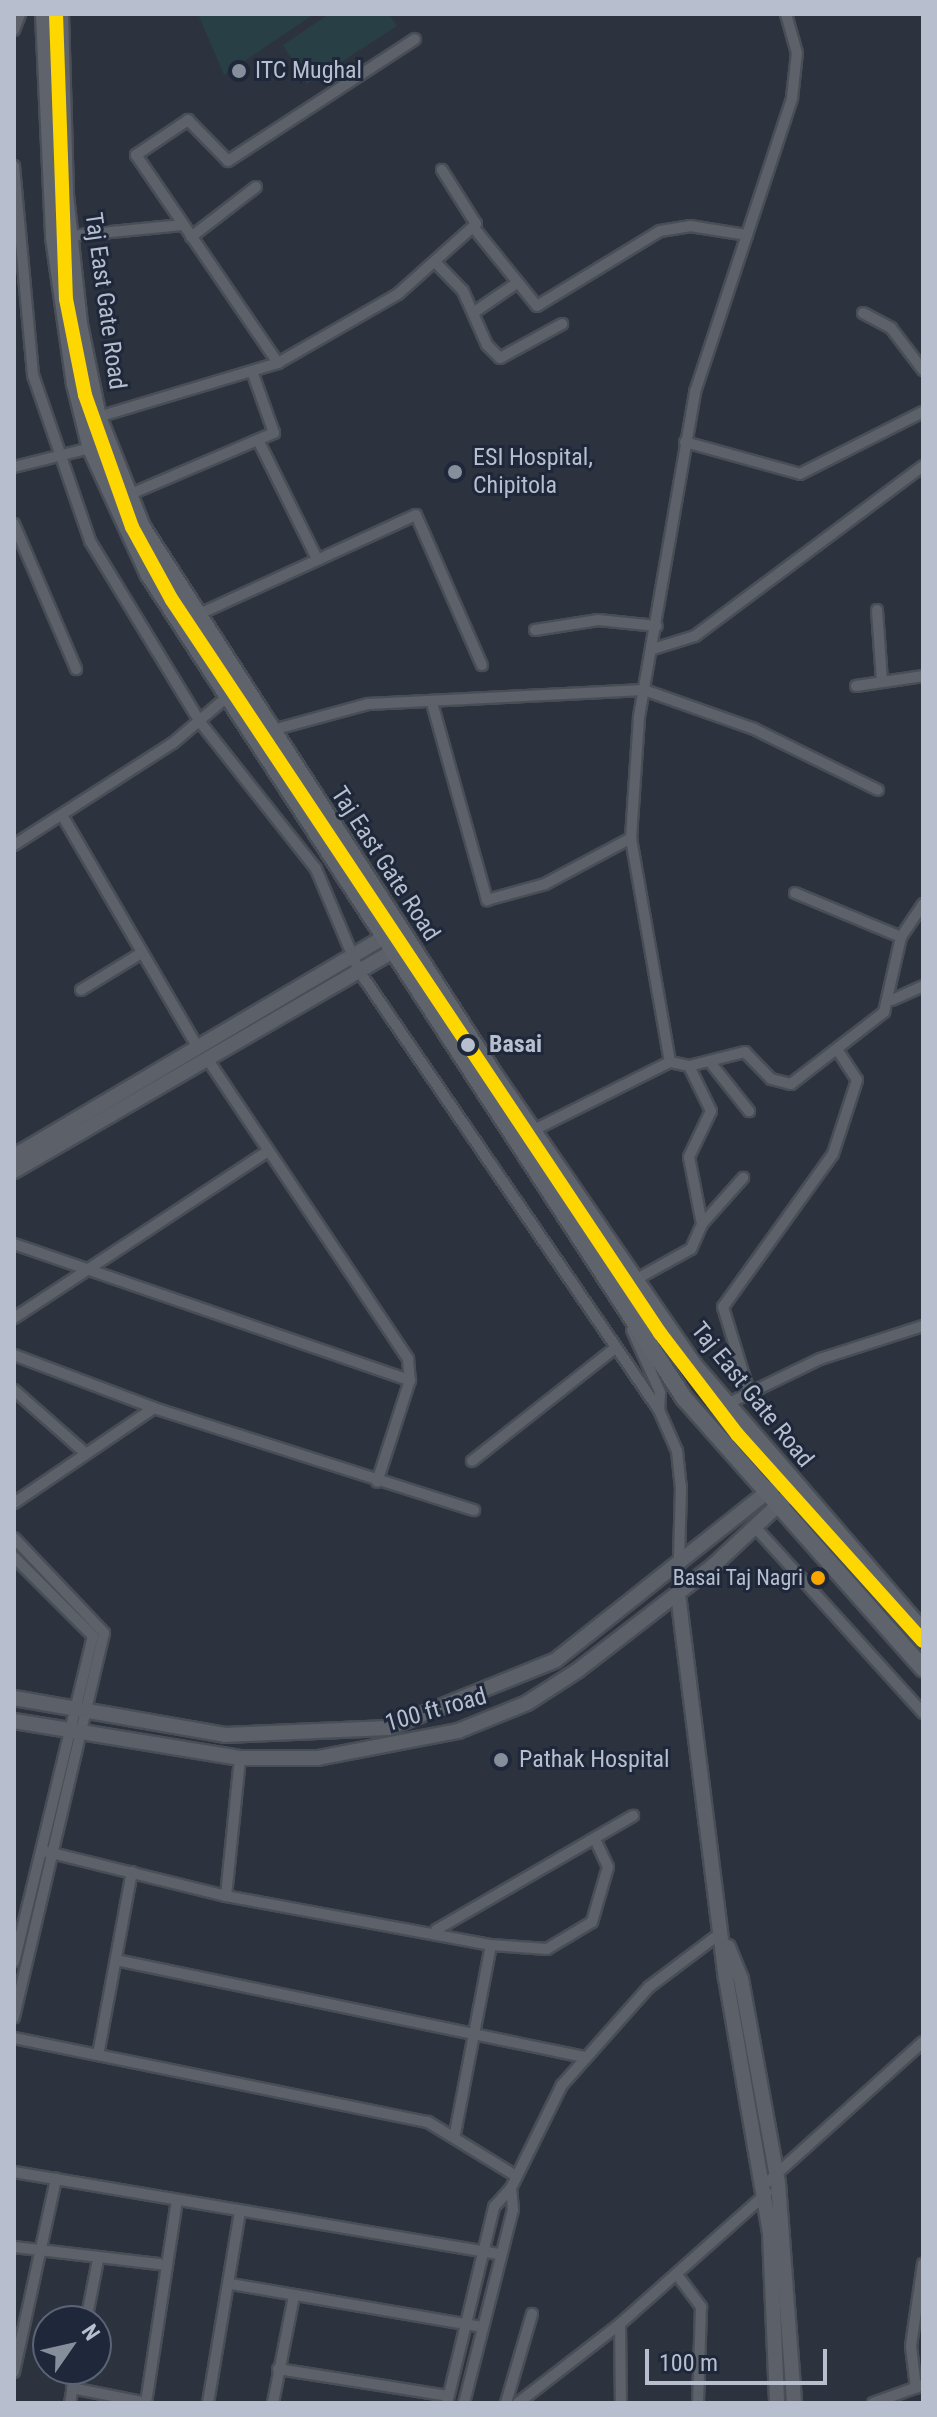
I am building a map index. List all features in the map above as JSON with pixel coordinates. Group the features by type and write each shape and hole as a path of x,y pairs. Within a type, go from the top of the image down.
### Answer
{"main road":[{"path":"44,14 54,237 99,447 149,575 227,697 397,940 600,1279 763,1494 923,1668"},
{"name":"Taj East Gate Road","path":"60,14 70,236 98,417 99,447 195,616 397,940 534,1130 723,1406 923,1632"}],"street":[{"path":"14,30 20,14"},
{"path":"670,1062 631,838 644,690 685,442 792,98 797,53 786,14"},
{"path":"278,363 182,225 138,152 188,120 225,162 415,39"},
{"path":"14,166 33,375 56,456 90,541 200,722 316,869 356,964 659,1410 677,1451 681,1558 678,1594 722,1932 741,1979 770,2185 794,2403"},
{"path":"98,417 253,374 278,363 437,264 474,228 477,218 442,170"},
{"path":"191,237 256,187"},
{"path":"70,236 182,225"},
{"path":"474,228 537,306 660,231 690,226 747,235"},
{"path":"437,264 473,313 500,358 562,324"},
{"path":"473,313 517,283"},
{"path":"863,313 891,328 923,370"},
{"path":"126,496 258,440 276,428 253,374"},
{"path":"685,442 800,474 923,412"},
{"path":"258,440 316,557"},
{"path":"14,467 99,447"},
{"path":"653,649 695,636 923,466"},
{"path":"195,616 316,557 421,517 482,665"},
{"path":"14,524 76,669"},
{"path":"877,610 882,682"},
{"path":"535,630 598,620 657,626"},
{"path":"856,686 923,676"},
{"path":"269,731 368,704 644,690 754,729 878,790"},
{"path":"14,845 200,722 227,697"},
{"path":"432,703 487,900 545,884 631,838"},
{"path":"62,815 140,954 198,1048"},
{"path":"795,893 901,937"},
{"path":"892,1000 901,937 923,904"},
{"path":"14,1156 198,1048 397,940"},
{"path":"81,990 140,954"},
{"path":"14,1171 208,1060 356,964"},
{"path":"534,1130 670,1062 689,1066 745,1052 787,1086 838,1051 892,1000 923,986"},
{"path":"749,1392 723,1307 833,1154 857,1080 838,1051"},
{"path":"208,1060 265,1153 408,1359 410,1380 377,1482"},
{"path":"710,1062 749,1111"},
{"path":"689,1066 711,1111 689,1157 702,1224"},
{"path":"14,1318 265,1153"},
{"path":"635,1280 691,1249 702,1224 743,1178"},
{"path":"14,1244 410,1380"},
{"path":"600,1279 648,1364 662,1398 659,1410"},
{"path":"723,1406 749,1392 923,1326"},
{"path":"472,1461 615,1348"},
{"path":"14,1355 154,1408 377,1482 474,1510"},
{"path":"14,1390 83,1451"},
{"path":"14,1503 83,1451 154,1408"},
{"name":"100 ft road","path":"14,1698 86,1707 225,1735 388,1728 556,1660 763,1494 791,1482"},
{"name":"100 ft road","path":"14,1721 80,1728 240,1758 395,1747 502,1715 577,1671 678,1594 775,1508 791,1482"},
{"path":"755,1527 923,1713"},
{"path":"14,1538 103,1627 86,1707 14,1962"},
{"path":"14,1557 93,1636 86,1707"},
{"path":"14,2018 58,1853 80,1728"},
{"path":"226,1896 240,1758"},
{"path":"436,1930 633,1816"},
{"path":"44,1851 226,1896 436,1930 491,1945 547,1949 592,1922 608,1867 595,1839"},
{"path":"98,2055 132,1872"},
{"path":"278,2369 448,2400 463,2320 494,2207 511,2188 583,2057 649,1987 722,1932"},
{"path":"455,2133 478,2036 491,1945"},
{"path":"116,1960 583,2057"},
{"path":"14,2038 428,2122 455,2133 516,2176"},
{"path":"518,2403 678,2276 923,2042"},
{"path":"14,2172 481,2248 500,2254"},
{"path":"14,2372 43,2252 56,2179"},
{"path":"770,2185 777,2403"},
{"path":"464,2403 513,2210 511,2188"},
{"path":"72,2388 146,2403 177,2200"},
{"path":"208,2403 231,2284 240,2211"},
{"path":"14,2247 98,2260 167,2265"},
{"path":"89,2305 98,2260"},
{"path":"873,2403 920,2386 918,2356 923,2264"},
{"path":"678,2276 701,2307 698,2403"},
{"path":"231,2284 463,2320 482,2327"},
{"path":"273,2403 294,2296"},
{"path":"506,2403 532,2314"},
{"path":"620,2324 621,2403"},
{"path":"70,2403 73,2385"}],"green space":[{"path":"198,14 314,14 224,75"},
{"path":"329,14 389,14 397,26 307,84 283,45"}],"transit line":[{"path":"56,14 66,299 85,395 132,527 172,600 660,1333 737,1434 923,1641"}],"place":[{"name":"ITC Mughal","path":"239,71"},
{"name":"ESI Hospital, Chipitola","path":"455,472"},
{"name":"Basai","path":"468,1045"},
{"name":"Basai Taj Nagri","path":"818,1578"},
{"name":"Pathak Hospital","path":"501,1760"}]}
